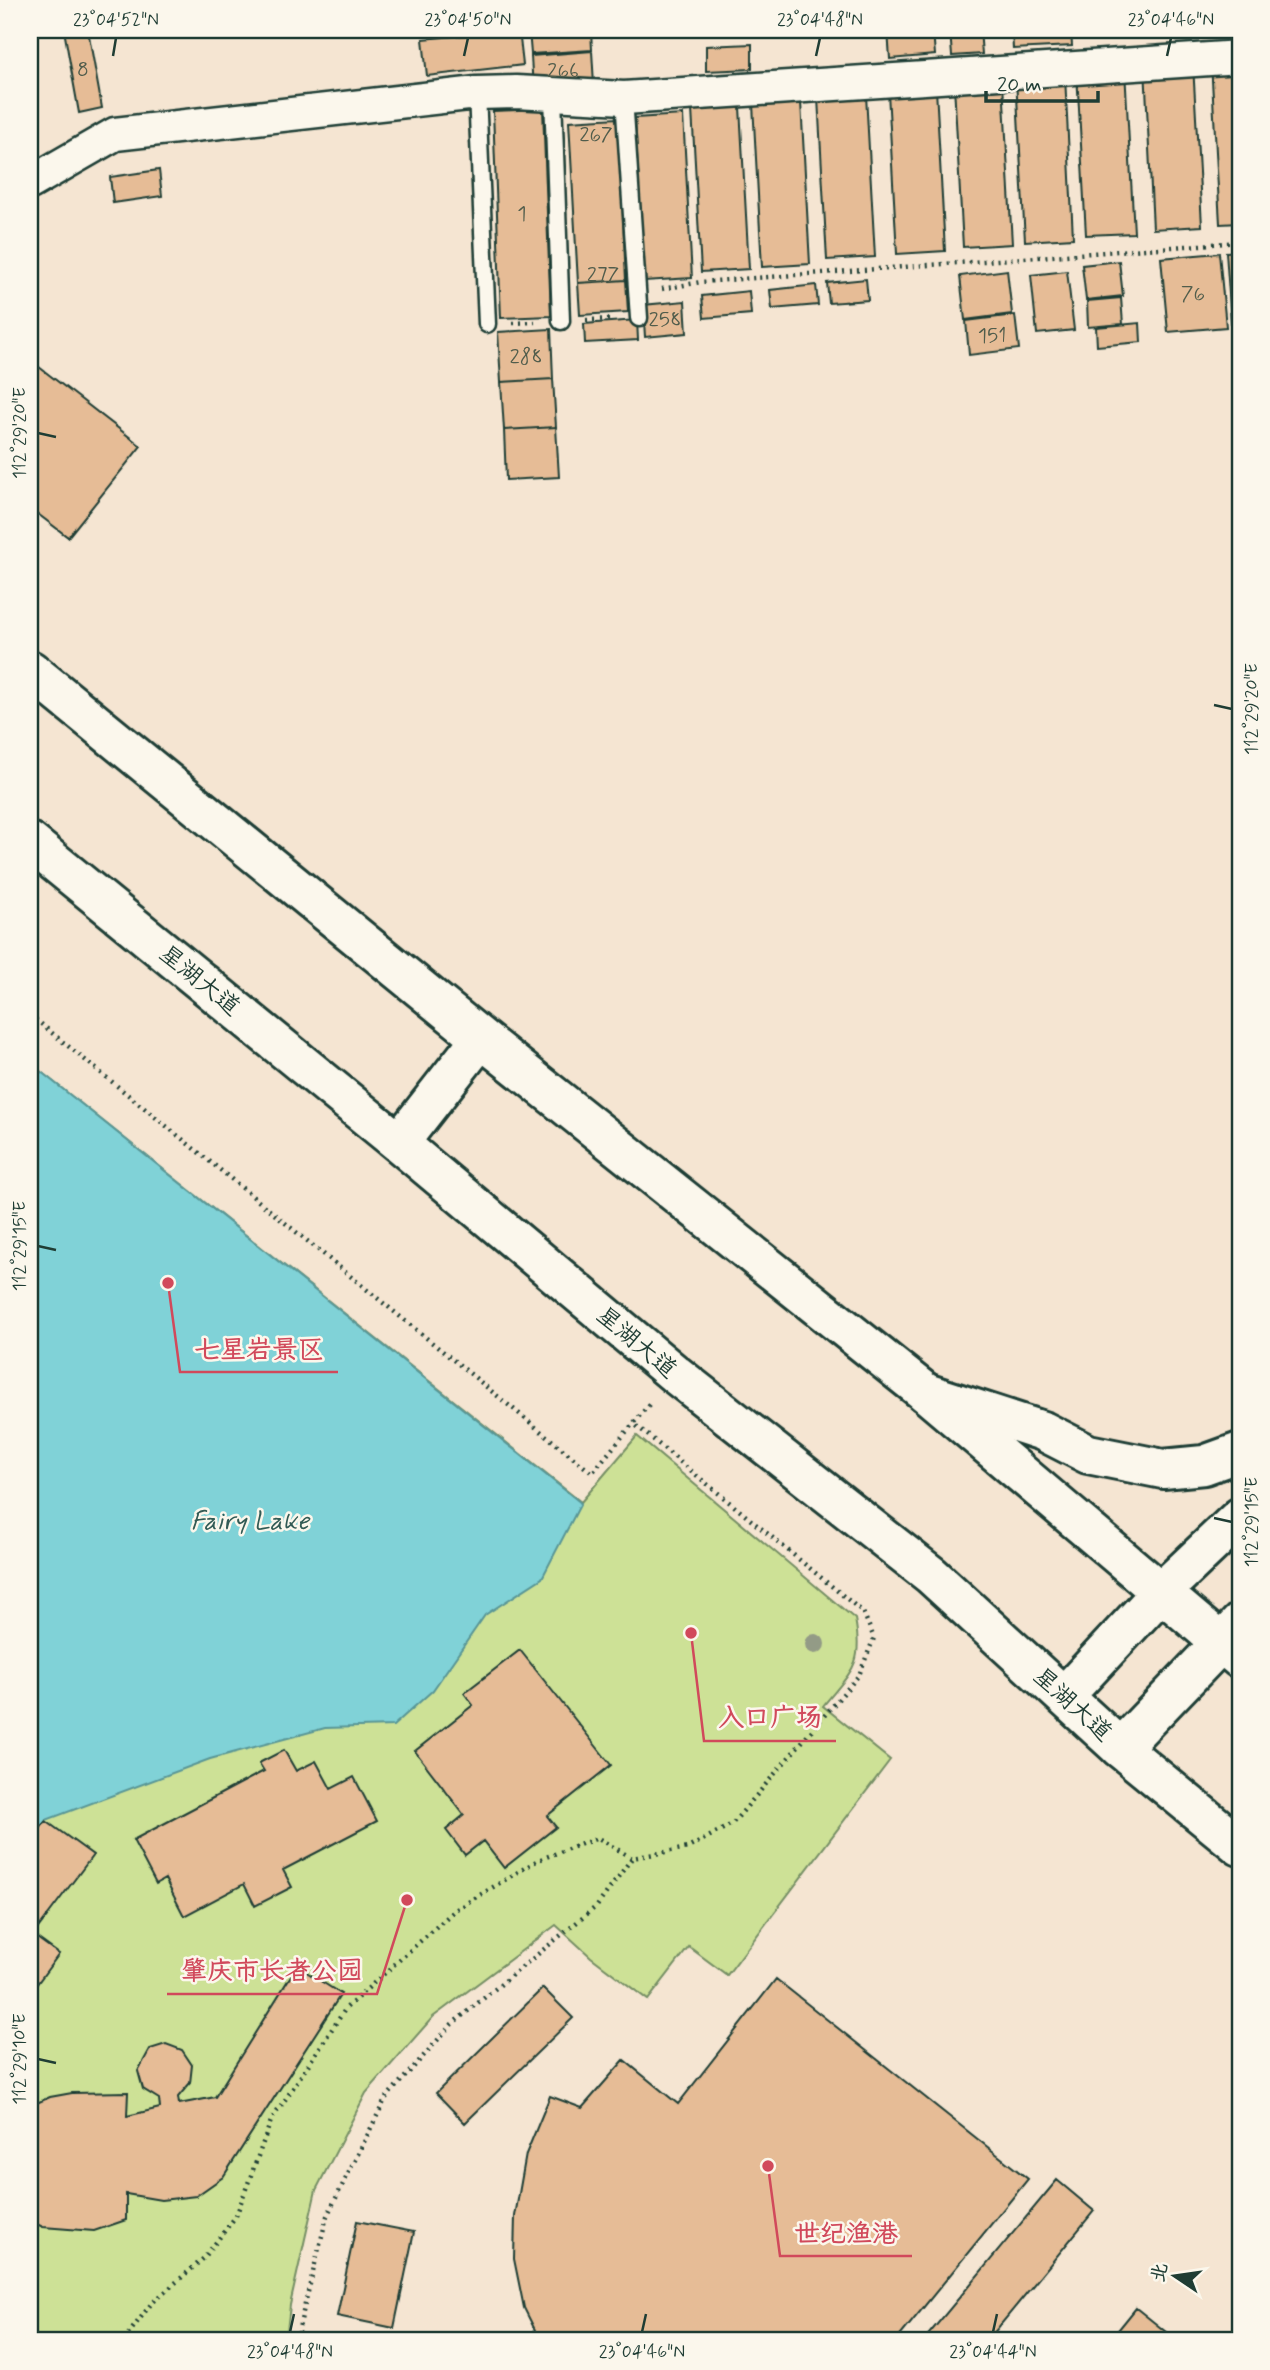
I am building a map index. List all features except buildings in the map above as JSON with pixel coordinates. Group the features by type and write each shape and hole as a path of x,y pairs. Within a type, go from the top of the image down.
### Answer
{"main road":[{"path":"30,670 481,1038 926,1393 1162,1591 1234,1641 1120,1748"},
{"name":"星湖大道","path":"30,842 399,1143 674,1374 931,1575 1120,1748 1240,1846"},
{"path":"399,1143 481,1038"},
{"path":"926,1393 1043,1432 1088,1454 1163,1469 1204,1465 1240,1452"},
{"path":"1064,1696 1162,1591 1240,1517"}],"street":[{"path":"30,183 116,134 477,93 516,92 624,98 1240,57"}],"lane":[{"path":"477,93 487,324"},
{"path":"553,96 561,321"},
{"path":"624,98 639,318"}],"path":[{"path":"637,293 701,282 1240,242"},
{"path":"30,1015 592,1473 674,1374"},
{"path":"124,2340 151,2304 204,2258 236,2216 271,2121 346,2008 455,1910 538,1860 598,1839 632,1857 688,1848 732,1824 859,1675 874,1638 863,1612 634,1423"},
{"path":"299,2340 299,2328 327,2216 386,2098 452,2024 597,1906 632,1857"}],"green space":[{"path":"30,1063 581,1502 637,1436 855,1619 858,1648 853,1667 823,1706 890,1760 727,1975 689,1947 648,2000 591,1957 556,1925 433,2017 366,2093 316,2190 290,2305 286,2340 30,2340"}],"water":[{"name":"Fairy Lake","path":"30,1063 581,1503 542,1578 485,1615 433,1690 393,1726 325,1728 210,1759 46,1820 30,1842"}],"place":[{"name":"七星岩景区","path":"168,1283"},
{"name":"入口广场","path":"691,1633"},
{"name":"肇庆市长者公园","path":"407,1900"},
{"name":"世纪渔港","path":"768,2166"}]}
